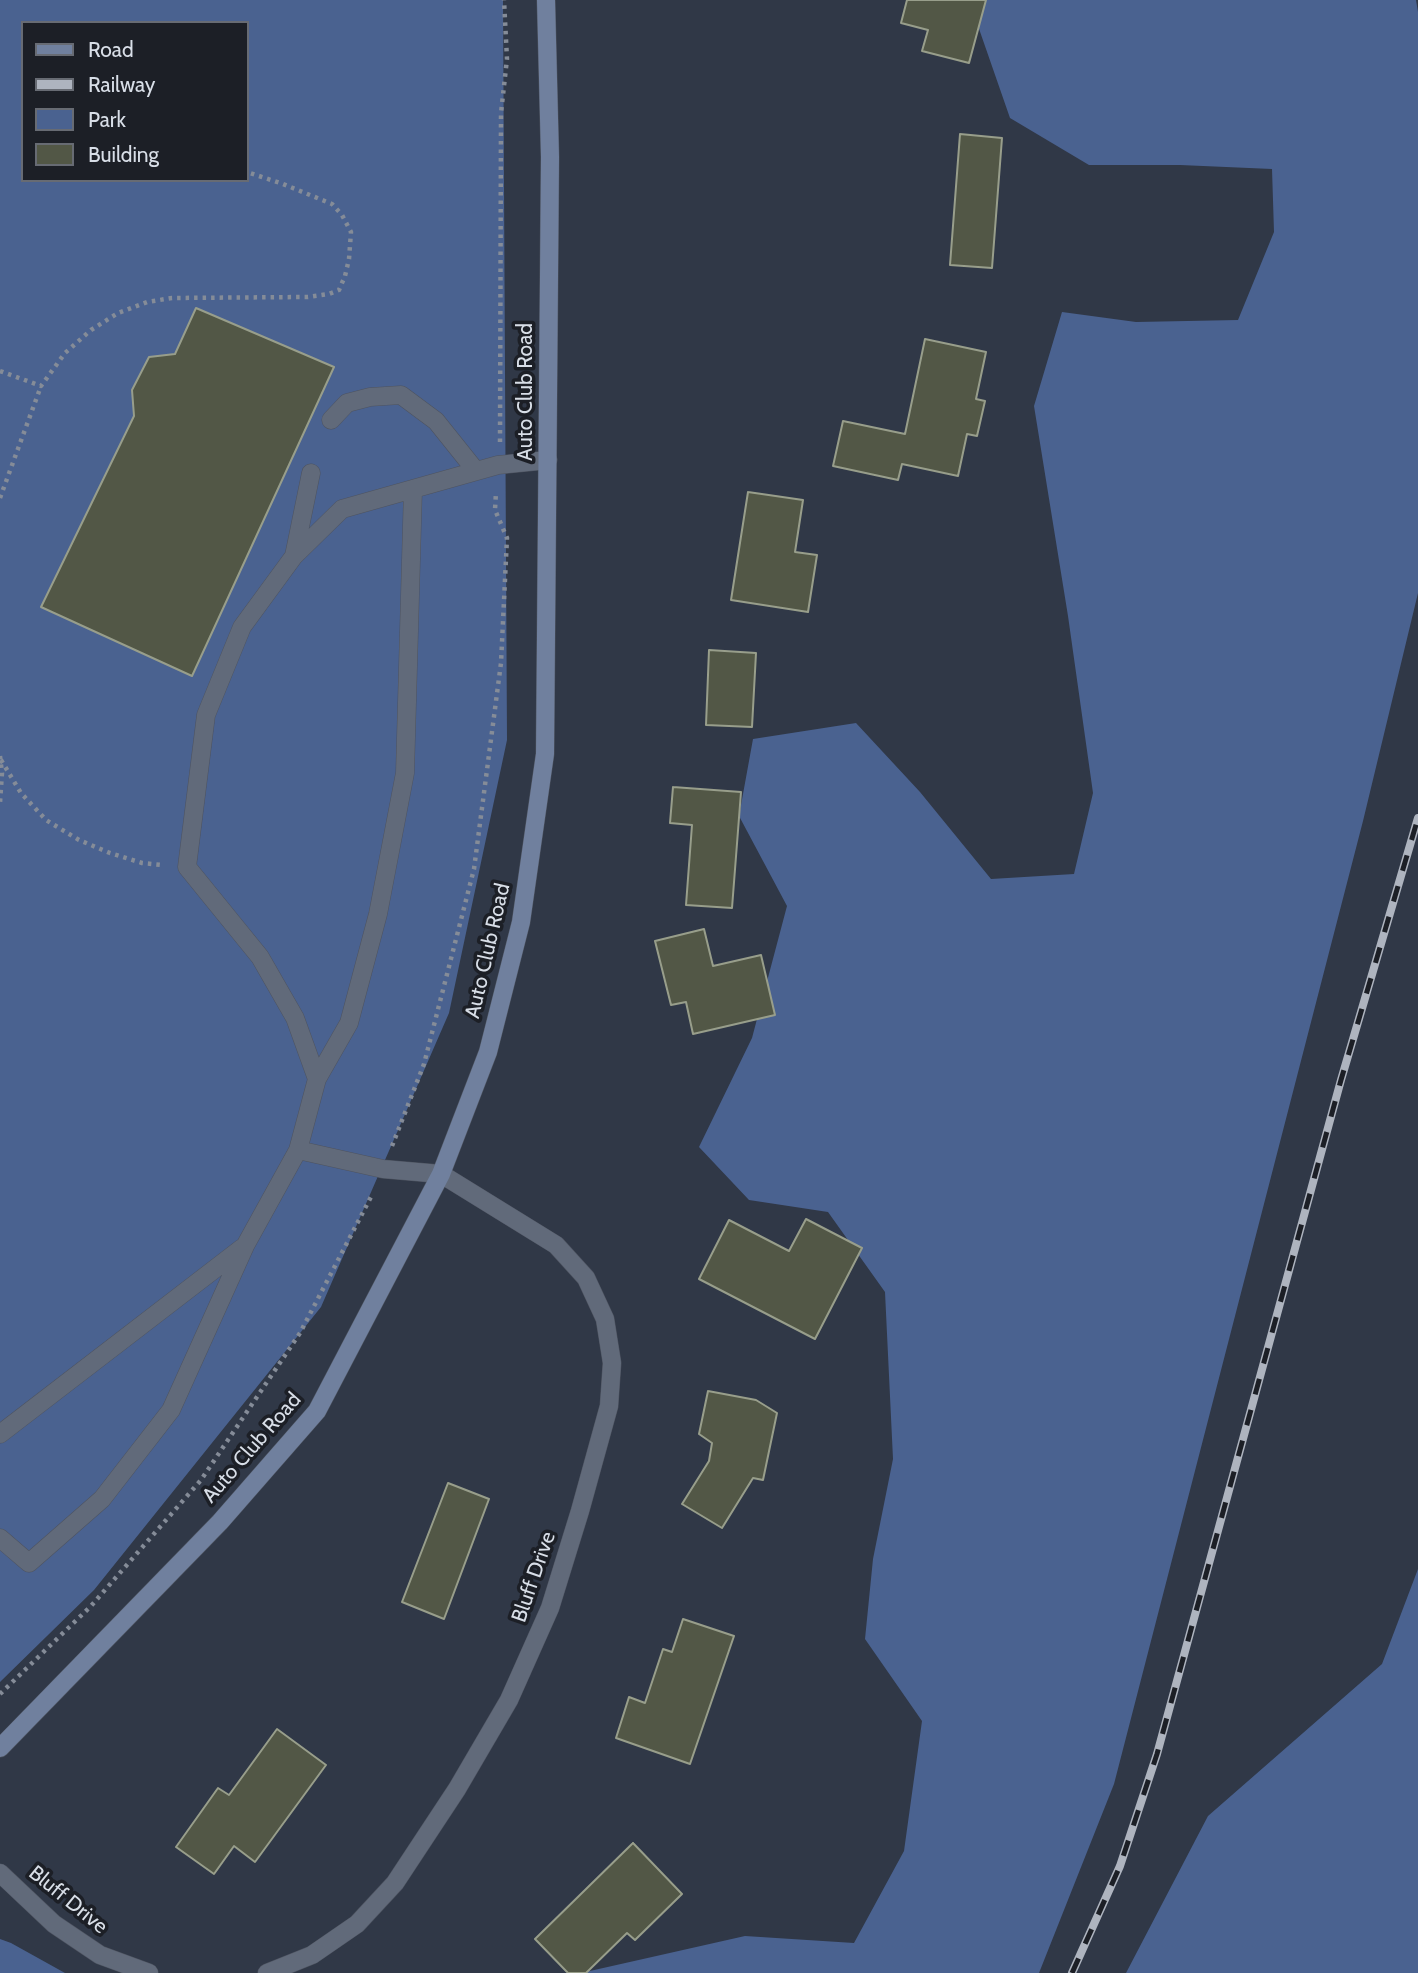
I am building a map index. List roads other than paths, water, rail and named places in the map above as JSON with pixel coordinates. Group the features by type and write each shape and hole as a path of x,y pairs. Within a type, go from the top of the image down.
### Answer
{"street":[{"name":"Auto Club Road","path":"0,1748 220,1522 317,1411 441,1174 488,1052 521,922 545,754 550,158 546,0"},
{"path":"331,420 347,403 370,397 401,395 436,421 476,471"},
{"path":"317,1079 295,1018 260,957 187,867 206,715 242,627 293,556 342,509 498,465 548,460"},
{"path":"293,556 311,473"},
{"path":"0,1538 29,1563 102,1499 171,1410 245,1246 299,1150 317,1079 349,1023 378,914 405,773 413,489"},
{"path":"299,1150 383,1169 441,1174"},
{"name":"Bluff Drive","path":"267,1973 312,1955 357,1924 395,1883 457,1789 509,1700 550,1608 609,1405 612,1363 605,1319 586,1278 556,1245 441,1174"},
{"path":"0,1434 245,1246"},
{"name":"Bluff Drive","path":"0,1873 54,1924 100,1955 149,1973"}],"railway":[{"path":"1072,1973 1120,1866 1157,1754 1341,1080 1418,818"}]}
